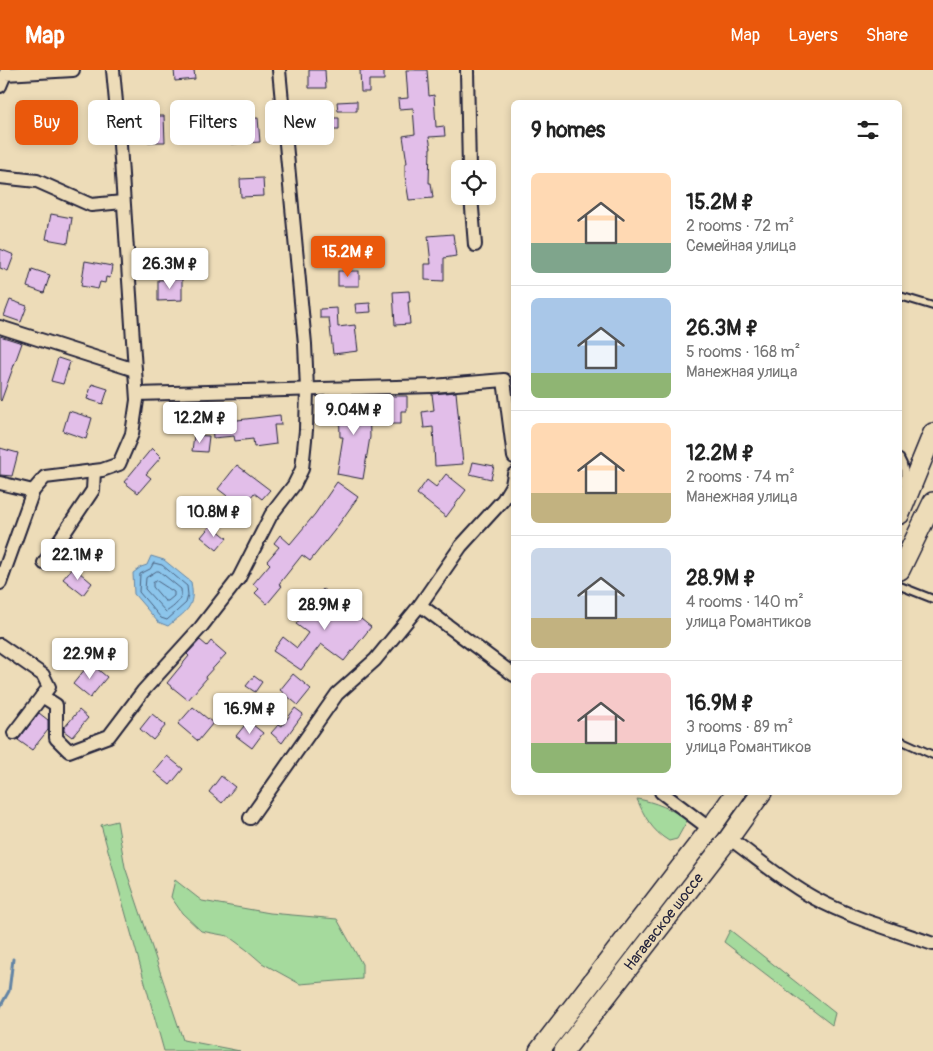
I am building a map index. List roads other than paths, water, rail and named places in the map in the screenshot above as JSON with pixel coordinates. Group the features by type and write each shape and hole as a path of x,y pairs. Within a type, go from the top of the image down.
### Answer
{"main road":[{"path":"902,509 933,433"},
{"path":"902,566 933,502"},
{"name":"Нагаевское шоссе","path":"539,1051 710,829 734,795"},
{"name":"Нагаевское шоссе","path":"564,1051 729,838 760,795"},
{"path":"572,1051 669,915"}],"street":[{"path":"2,77 73,70"},
{"path":"0,583 33,491 45,477 94,471 119,464 132,434 137,394 132,304 113,70"},
{"path":"42,696 56,705 56,738 69,751 109,736 143,691 201,627 239,578 271,515 294,486 302,469 306,430 307,389 299,270 280,70"},
{"path":"467,70 469,160"},
{"path":"0,177 37,181 91,205 123,202"},
{"path":"472,205 475,245"},
{"path":"0,328 135,370"},
{"path":"137,394 433,386 504,380 511,433"},
{"path":"44,563 93,490 94,471"},
{"path":"0,483 33,491"},
{"path":"250,818 337,694 375,660 420,605 461,546 503,500 511,487"},
{"path":"420,605 511,673"},
{"path":"0,645 42,675 49,687 14,733"},
{"path":"665,795 710,829"},
{"path":"729,838 814,898 838,909 933,944"}],"lane":[{"path":"902,297 933,306"},
{"path":"902,462 906,476 902,487"},
{"path":"902,587 933,599"},
{"path":"902,741 933,755"}],"water":[{"path":"151,556 164,560 191,582 191,603 185,612 168,626 158,622 134,594 133,573 147,565"}],"waterway":[{"path":"0,1007 9,991 13,959"}]}
